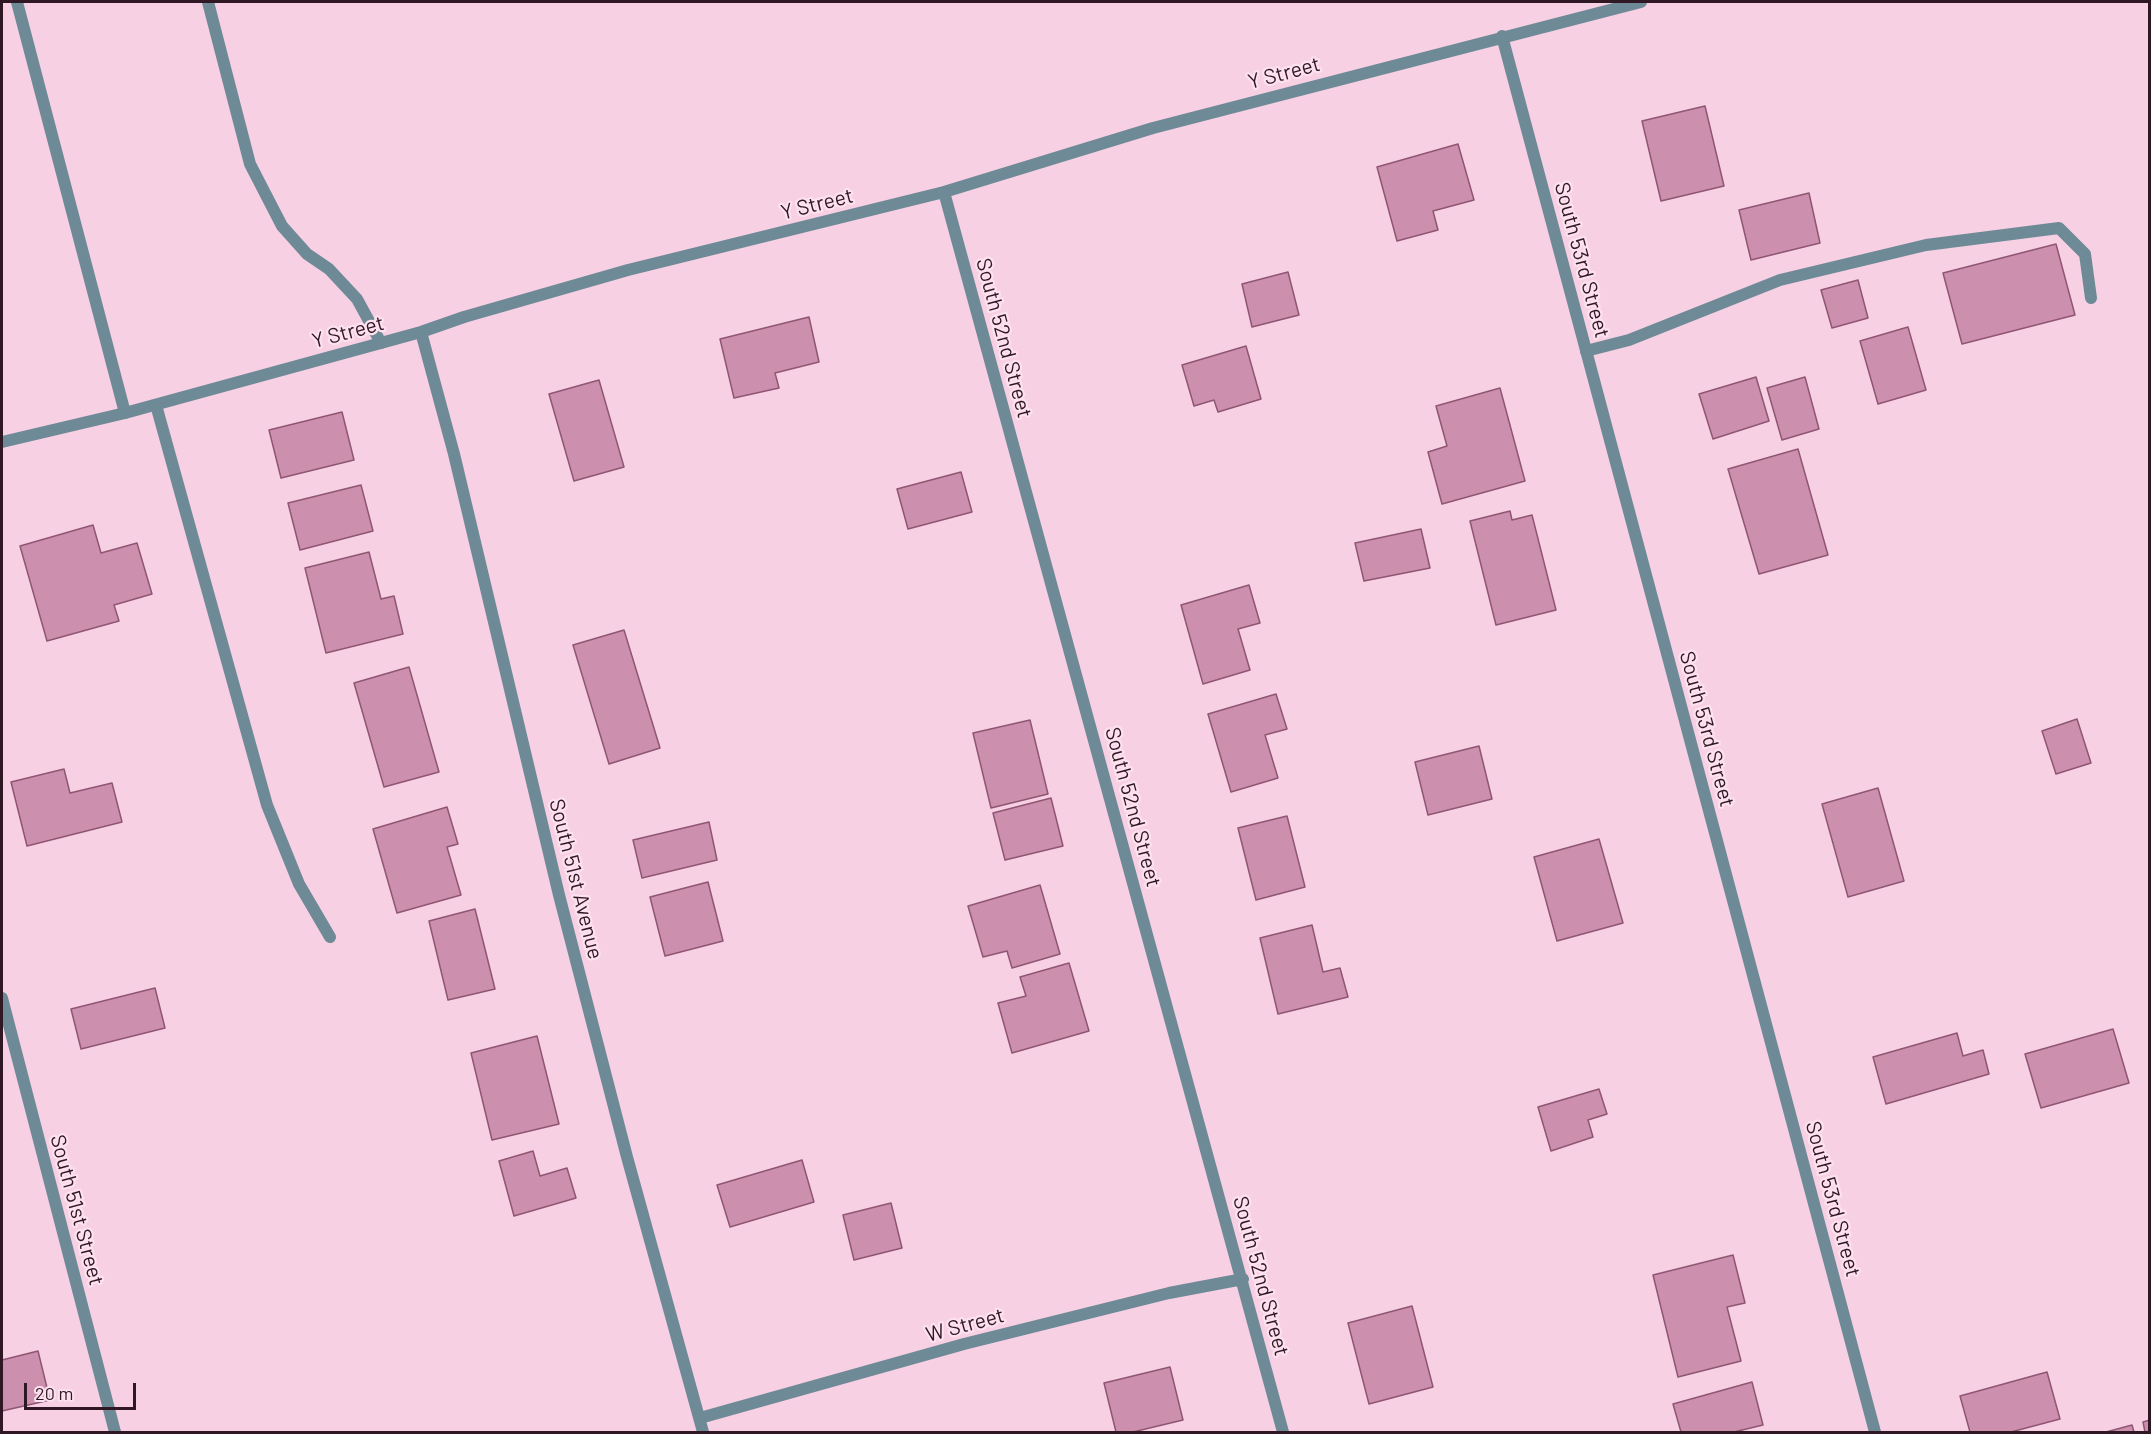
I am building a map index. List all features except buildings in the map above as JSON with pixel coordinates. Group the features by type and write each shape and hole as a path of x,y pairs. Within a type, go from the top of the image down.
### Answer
{"street":[{"path":"17,2 126,413"},
{"path":"208,2 250,164 282,226 307,254 329,269 357,299 381,343"},
{"name":"Y Street","path":"2,442 156,405 421,332 464,317 628,270 944,192 1153,128 1502,36 1641,2"},
{"name":"South 53rd Street","path":"1502,36 1875,1432"},
{"name":"South 52nd Street","path":"944,192 1283,1432"},
{"path":"1586,351 1629,340 1780,280 1926,245 2059,228 2085,254 2091,298"},
{"name":"South 51st Avenue","path":"421,332 454,454 562,907 627,1157 703,1432"},
{"path":"156,405 267,805 299,884 330,937"},
{"name":"South 51st Street","path":"2,998 116,1432"},
{"name":"W Street","path":"699,1418 964,1344 1169,1293 1243,1279"}]}
